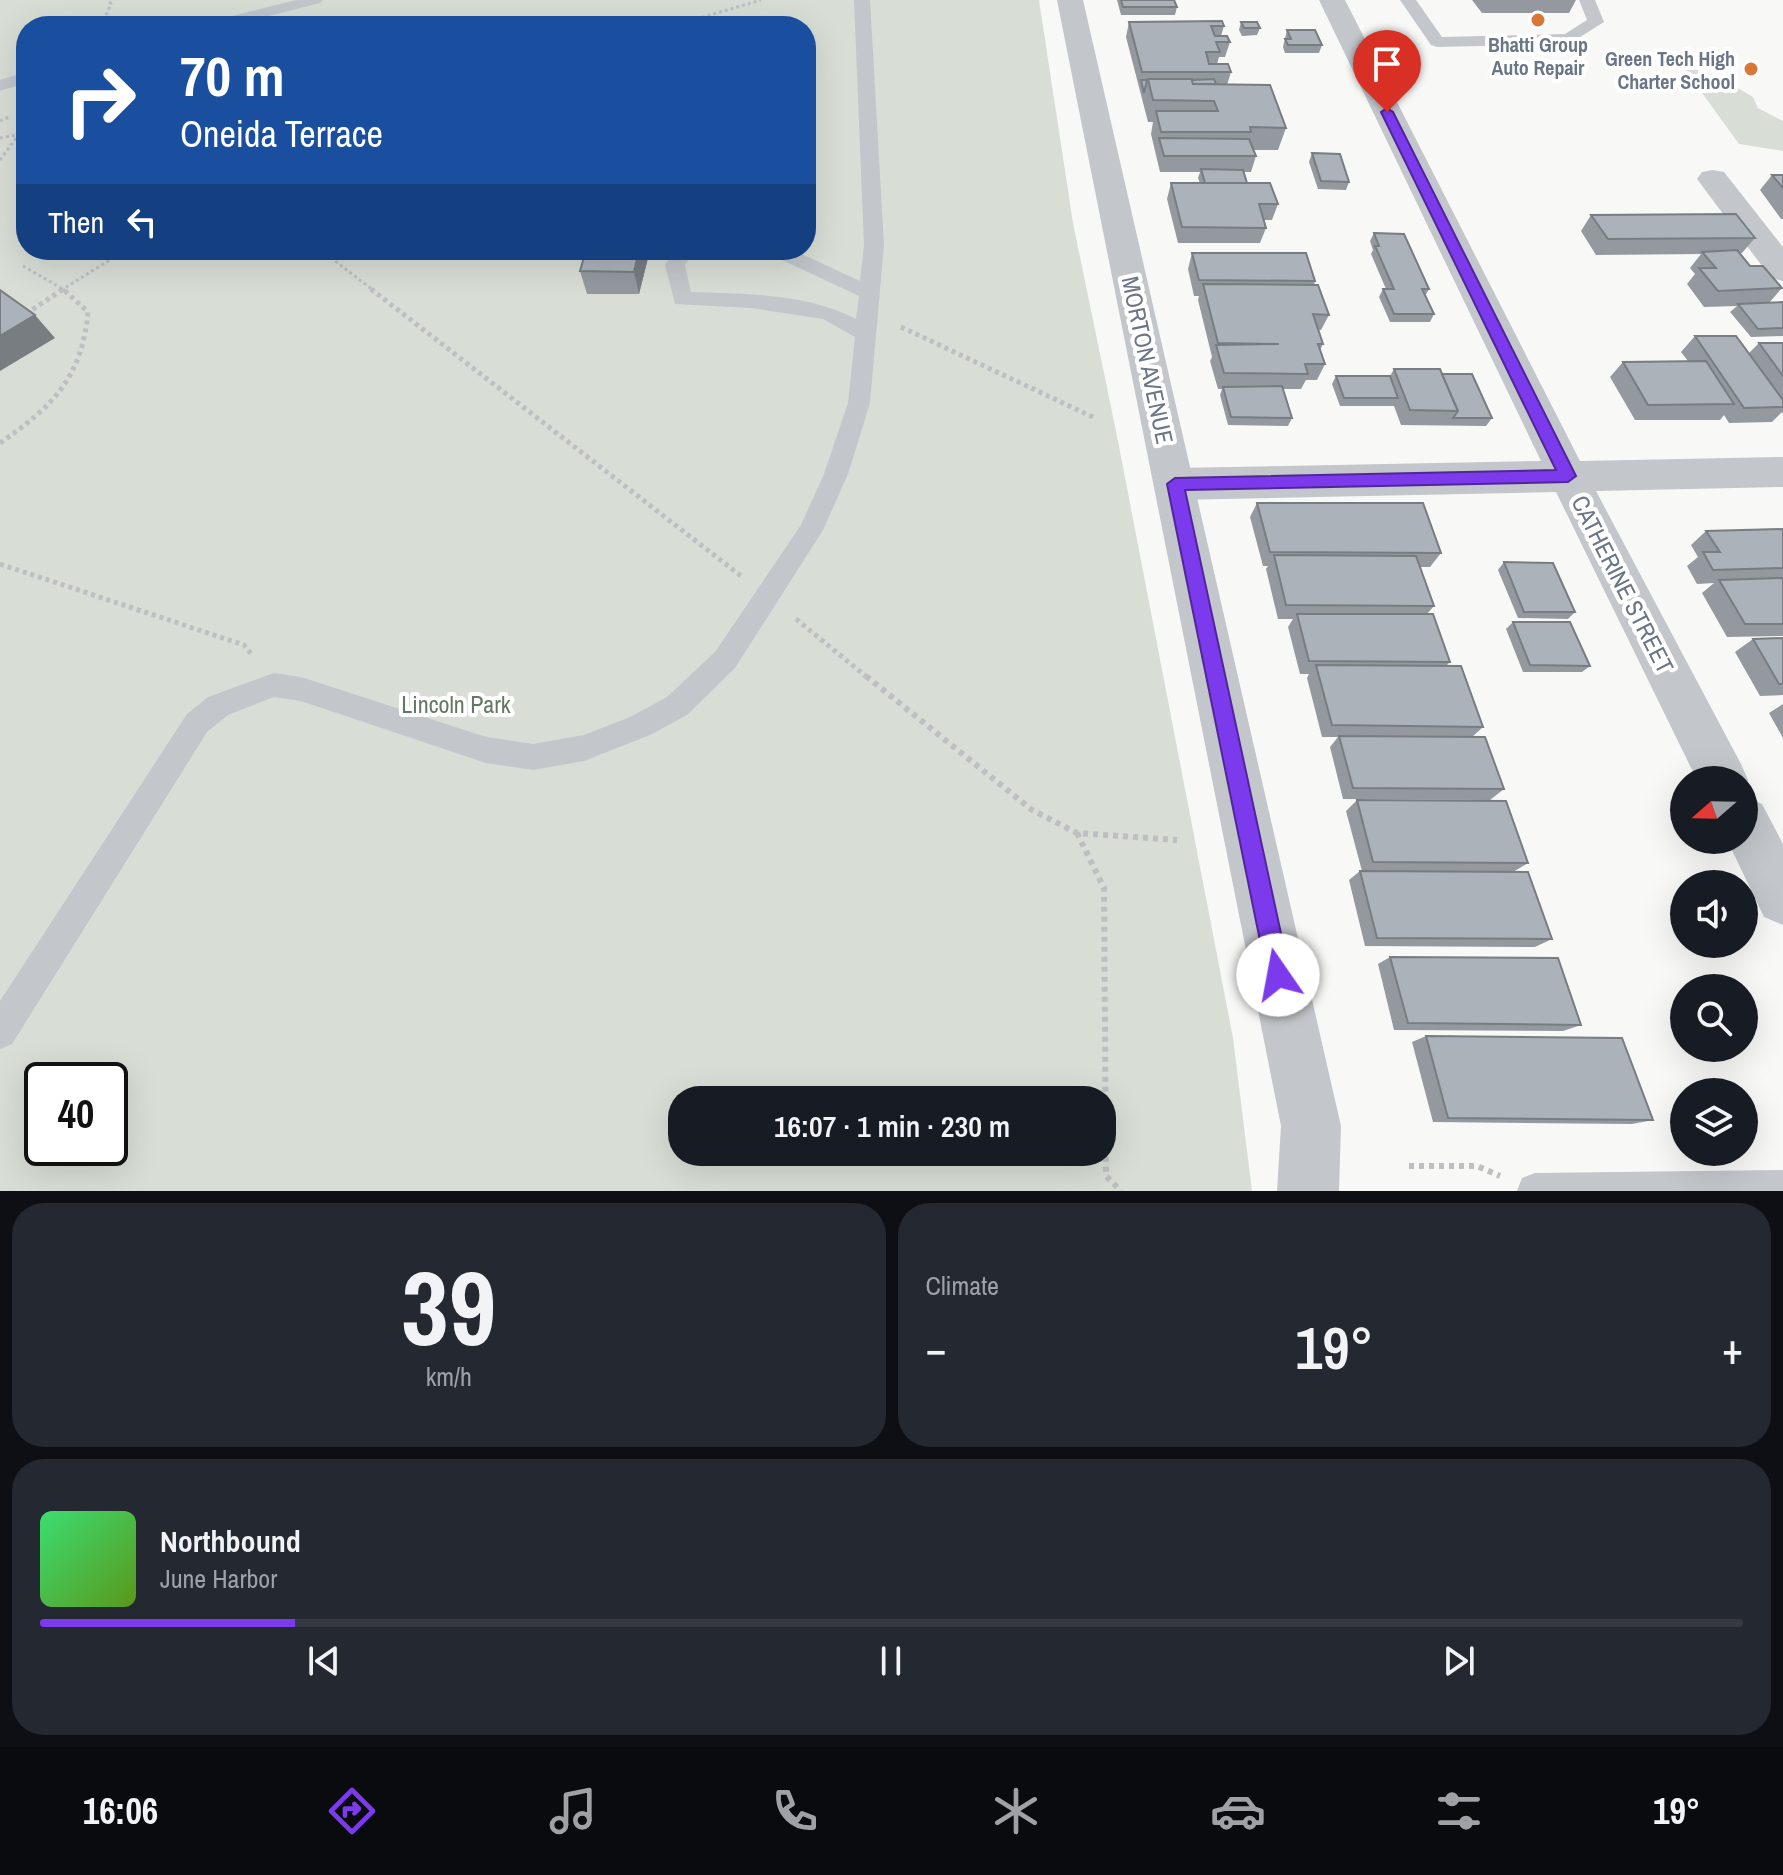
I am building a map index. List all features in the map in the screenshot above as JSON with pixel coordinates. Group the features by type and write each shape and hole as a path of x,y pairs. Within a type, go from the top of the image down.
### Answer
{"street":[{"name":"MORTON AVENUE","path":"1070,0 1311,1126 1308,1191"},
{"name":"CATHERINE STREET","path":"1332,0 1716,766"},
{"path":"1713,179 1783,270"},
{"path":"1175,484 1783,472"},
{"path":"1758,849 1783,898"}],"lane":[{"path":"247,16 270,0"},
{"path":"250,16 315,0"},
{"path":"0,1032 197,723 218,706 274,685 301,689 486,750 533,757 584,748 640,726 677,706 725,660 811,530 836,474 859,403 874,245 862,0"},
{"path":"1408,0 1437,42 1569,39 1596,22 1587,0"},
{"path":"678,260 675,265 682,299 751,301 828,313 868,313"},
{"path":"791,260 868,313"},
{"path":"1520,1185 1780,1189"}],"path":[{"path":"707,16 761,0"},
{"path":"0,160 16,138"},
{"path":"24,316 110,260"},
{"path":"0,443 34,420 71,380 87,341 88,312 63,289 23,266"},
{"path":"868,313 1095,418"},
{"path":"0,564 244,645 274,685"},
{"path":"1077,833 1104,888 1106,1176 1121,1191"},
{"path":"1409,1166 1477,1166 1520,1185"}],"green space":[{"name":"Lincoln Park","path":"0,0 1039,0 1073,223 1233,1038 1252,1191 0,1191"},
{"path":"1682,65 1721,78 1753,97 1758,108 1783,121 1783,151 1739,144"}],"building":[{"path":"1121,0 1174,0 1177,7 1123,7"},
{"path":"1222,21 1224,26 1211,26 1215,36 1227,36 1230,42 1216,42 1220,52 1206,52 1209,64 1228,64 1231,72 1142,72 1129,22"},
{"path":"1241,22 1257,22 1260,28 1244,28"},
{"path":"1287,30 1315,30 1322,45 1288,45 1285,39 1291,39"},
{"path":"1148,79 1192,79 1193,84 1270,85 1286,128 1250,127 1251,132 1161,132 1156,111 1218,111 1214,101 1153,100"},
{"path":"1214,79 1216,84 1193,84 1192,80"},
{"path":"1159,138 1249,139 1256,156 1164,156"},
{"path":"1312,153 1340,154 1349,182 1321,181"},
{"path":"1201,169 1243,170 1247,183 1205,183"},
{"path":"1772,175 1783,175 1783,188"},
{"path":"1171,183 1270,183 1278,204 1259,204 1266,228 1182,227"},
{"path":"1736,214 1755,238 1608,239 1591,215"},
{"path":"1374,233 1404,234 1429,289 1422,289 1434,314 1394,314 1383,289 1394,289 1375,246 1379,246"},
{"path":"1737,250 1750,266 1763,266 1782,288 1718,291 1699,268 1716,268 1702,252"},
{"path":"1192,253 1306,253 1315,281 1199,280"},
{"path":"583,260 637,260 634,272 580,271"},
{"path":"1203,284 1318,285 1329,315 1313,314 1323,344 1318,344 1325,364 1305,364 1308,374 1224,373 1216,345 1279,344 1218,343"},
{"path":"0,290 35,315 0,336"},
{"path":"1783,302 1783,328 1758,329 1738,304"},
{"path":"1695,336 1736,336 1783,400 1783,407 1744,408"},
{"path":"1759,343 1783,343 1783,376"},
{"path":"1706,361 1734,404 1648,405 1623,362"},
{"path":"1394,369 1440,369 1458,411 1410,410"},
{"path":"1442,374 1472,374 1492,418 1453,418 1458,411"},
{"path":"1336,376 1390,376 1398,398 1344,398"},
{"path":"1282,386 1292,418 1231,417 1223,387"},
{"path":"1257,503 1423,503 1441,553 1270,552"},
{"path":"1783,529 1783,568 1713,570 1703,552 1720,552 1706,531"},
{"path":"1274,555 1416,556 1434,606 1286,605"},
{"path":"1504,562 1553,563 1575,612 1524,612"},
{"path":"1783,578 1783,624 1745,624 1719,580"},
{"path":"1297,614 1433,614 1450,662 1309,661"},
{"path":"1513,622 1570,622 1590,666 1530,665"},
{"path":"1783,638 1783,684 1779,684 1753,639"},
{"path":"1316,665 1461,666 1483,727 1332,725"},
{"path":"1339,736 1485,737 1504,789 1353,788"},
{"path":"1357,800 1506,801 1528,863 1373,862"},
{"path":"1360,871 1528,872 1552,939 1377,938"},
{"path":"1390,957 1558,958 1581,1025 1408,1023"},
{"path":"1426,1036 1622,1038 1653,1120 1448,1118"}],"place":[{"name":"Bhatti Group Auto Repair","path":"1538,20"},
{"name":"Green Tech High Charter School","path":"1751,69"}],"route":[{"path":"1278,975 1175,484 1568,476 1387,112"}]}
